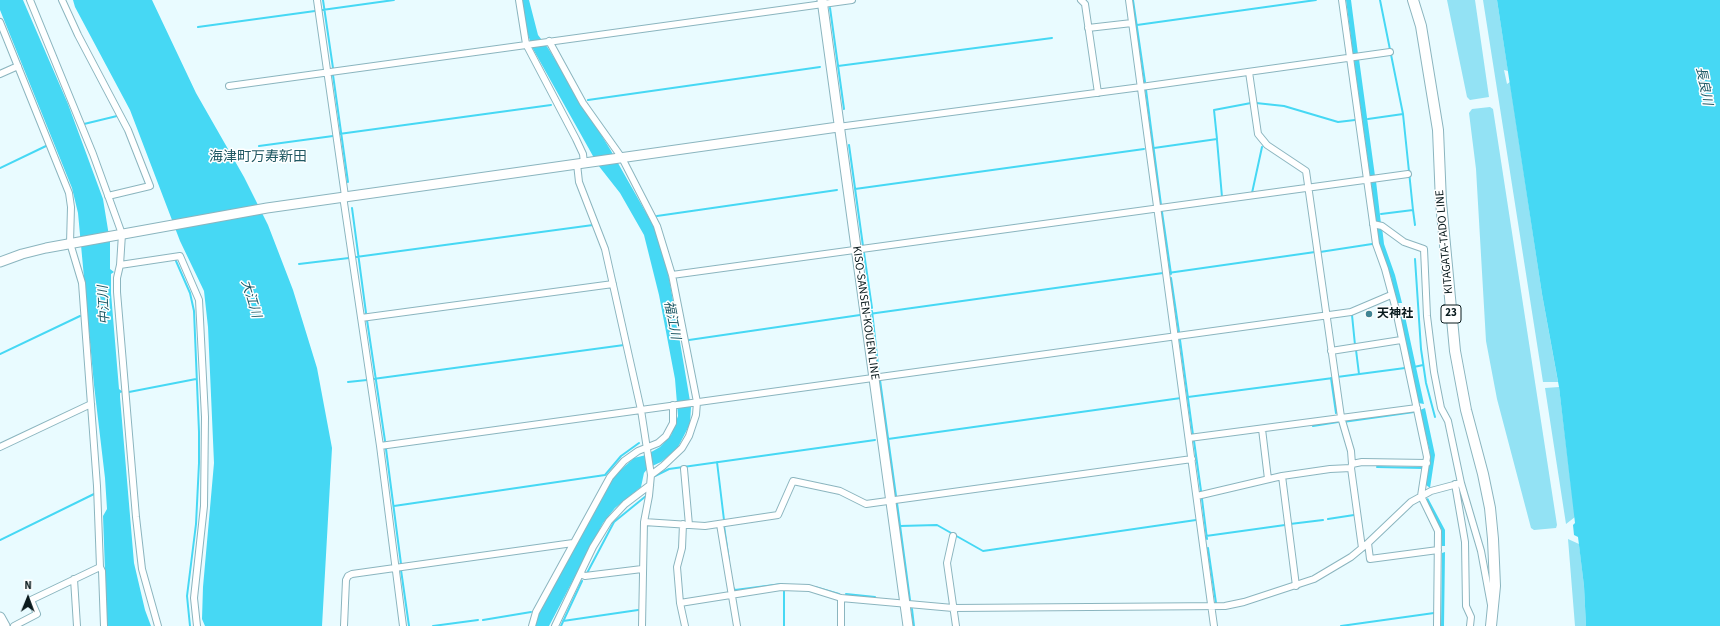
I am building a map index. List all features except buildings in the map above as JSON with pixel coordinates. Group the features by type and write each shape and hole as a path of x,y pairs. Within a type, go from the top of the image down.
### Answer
{"main road":[{"name":"KITAGATA-TADO LINE","path":"1413,0 1422,33 1438,130 1441,202 1455,351 1466,410 1484,474 1490,508 1495,586 1491,626"}],"street":[{"path":"30,0 93,154 108,196 119,235 120,265 117,278 117,292 136,517 142,569 158,626"},
{"path":"62,0 78,35 128,130 150,186 108,196"},
{"path":"318,0 344,196 380,446 403,626"},
{"path":"519,0 528,44 583,154 585,163 579,182 603,243 641,410 650,474 650,485 644,522 642,626"},
{"path":"229,86 822,2 852,0"},
{"path":"1081,0 1084,4 1098,93"},
{"path":"1129,0 1214,626"},
{"path":"1342,0 1376,244 1391,295 1428,457 1420,496 1438,531 1437,626"},
{"name":"KISO-SANSEN-KOUEN LINE","path":"822,2 838,127 892,500 908,626"},
{"path":"0,22 69,193 71,206 72,243 82,283 97,486 104,626"},
{"path":"1088,28 1132,23"},
{"path":"548,42 583,103 621,158 657,226 672,275 696,402 693,424 682,448 663,466 650,474"},
{"path":"0,262 22,254 72,243 267,208 344,196 1390,52"},
{"path":"0,74 18,66"},
{"path":"1249,72 1258,134 1267,145 1306,171 1341,417 1351,450 1362,548"},
{"path":"672,275 1408,174"},
{"path":"1373,224 1382,226 1404,242 1424,249 1427,316 1434,372 1441,408 1448,421 1458,483 1465,542 1466,606 1471,617 1470,626"},
{"path":"120,265 180,256 199,300 205,424 204,506 194,598 197,626"},
{"path":"361,318 613,284"},
{"path":"380,446 1326,316 1351,312 1391,295"},
{"path":"1331,351 1401,340"},
{"path":"0,447 91,404"},
{"path":"532,626 536,612 610,477 624,461 658,443 670,430 675,405"},
{"path":"1189,438 1417,408"},
{"path":"1262,429 1268,479"},
{"path":"644,522 686,525 720,524 778,515 793,481 840,491 866,504 1192,459"},
{"path":"1197,496 1282,476 1352,466 1362,462 1427,463"},
{"path":"684,469 686,525 677,567 680,603 685,626"},
{"path":"1282,476 1296,586"},
{"path":"1458,483 1481,551 1488,597 1493,612"},
{"path":"680,603 781,587 809,588 841,598 953,608 1212,607 1244,602 1314,579 1362,548 1411,502 1420,496 1458,483"},
{"path":"555,626 580,574 609,521 625,504 650,485"},
{"path":"720,524 737,626"},
{"path":"953,536 947,563 956,626"},
{"path":"344,626 348,576 573,543"},
{"path":"1368,543 1370,559 1438,550"},
{"path":"14,626 37,614 31,600 100,567"},
{"path":"580,574 585,576 642,569"},
{"path":"74,579 77,626"},
{"path":"841,598 841,626"},
{"path":"0,617 4,626"}],"shaded area":[{"path":"1447,0 1475,0 1489,97 1470,100 1467,97"},
{"path":"1483,0 1497,0 1508,71 1504,70 1507,84 1510,82 1542,294 1558,382 1543,382"},
{"path":"1490,107 1493,109 1557,525 1556,528 1534,530 1531,528 1497,399 1486,341 1476,169 1469,113 1472,109"},
{"path":"1559,387 1575,517 1566,524 1545,388"},
{"path":"1568,539 1579,544 1584,586 1586,626 1575,626"}],"water":[{"name":"中江川","path":"0,0 23,0 68,104 103,199 110,242 110,269 114,272 111,274 111,293 119,389 123,392 120,393 120,397 134,563 145,610 151,626 107,626 103,516 107,509 105,478 94,385 78,213 72,188 0,10"},
{"name":"大江川","path":"73,0 152,0 196,93 244,177 268,225 293,290 317,368 332,448 322,626 205,626 202,619 203,587 214,463 208,327 204,291 180,241 130,110 75,7"},
{"name":"福江川","path":"522,0 529,0 538,35 548,48 610,149 657,232 664,254 670,283 691,407 690,424 677,449 661,462 648,468 644,473 641,487 615,508 603,523 549,626 535,626 538,615 615,475 634,458 646,455 660,447 671,435 678,416 675,379 659,295 644,235 620,193 598,165 533,49 528,35"},
{"path":"1346,0 1351,0 1358,54 1353,54"},
{"name":"長良川","path":"1497,0 1720,0 1720,626 1586,626 1584,586 1578,537 1574,535 1573,525 1575,523 1559,387 1542,294"},
{"path":"1359,59 1375,176 1370,176 1354,61"},
{"path":"1376,181 1381,224 1376,222 1371,183"},
{"path":"1382,227 1384,244 1395,275 1402,303 1397,303 1391,277 1379,246 1376,228"},
{"path":"1403,307 1424,404 1418,403 1398,309"},
{"path":"1425,408 1435,455 1430,488 1426,485 1430,453 1420,410"},
{"path":"1428,498 1445,530 1445,546 1442,546 1442,531 1425,500"},
{"path":"1445,552 1444,626 1441,626 1442,553"}],"waterway":[{"path":"323,0 333,68"},
{"path":"322,10 394,0"},
{"path":"1133,0 1145,82"},
{"path":"1137,25 1316,0"},
{"path":"1380,0 1403,114 1413,210"},
{"path":"830,8 844,109"},
{"path":"198,27 315,11"},
{"path":"838,66 1052,38"},
{"path":"588,100 820,67"},
{"path":"333,75 348,182"},
{"path":"1146,90 1161,205"},
{"path":"1154,148 1217,139 1214,110 1251,103"},
{"path":"1256,103 1284,106 1338,122 1355,120"},
{"path":"339,134 551,105"},
{"path":"1368,119 1403,114"},
{"path":"84,124 117,116"},
{"path":"259,146 333,136"},
{"path":"1217,140 1222,197"},
{"path":"849,145 863,246"},
{"path":"0,168 46,146"},
{"path":"1250,193 1252,193 1262,147"},
{"path":"855,189 1144,149"},
{"path":"657,216 837,190"},
{"path":"352,208 366,313"},
{"path":"1381,214 1413,210 1415,225"},
{"path":"1162,212 1171,274"},
{"path":"356,257 593,225"},
{"path":"1320,252 1372,244"},
{"path":"1168,273 1315,252"},
{"path":"864,253 872,308"},
{"path":"299,264 349,258"},
{"path":"1415,259 1421,349 1426,383 1435,417"},
{"path":"176,261 190,293 194,311 199,432 196,524 187,596 190,626"},
{"path":"869,314 1163,273"},
{"path":"1171,278 1179,332"},
{"path":"872,311 879,374"},
{"path":"689,340 860,315"},
{"path":"1352,315 1355,345"},
{"path":"0,354 80,316"},
{"path":"367,320 385,441"},
{"path":"1180,340 1193,435"},
{"path":"373,379 624,345"},
{"path":"1356,350 1359,374"},
{"path":"1414,367 1423,365"},
{"path":"1337,377 1405,368"},
{"path":"1331,378 1336,413"},
{"path":"1188,397 1333,378"},
{"path":"129,392 196,379"},
{"path":"348,382 367,380"},
{"path":"880,380 896,496"},
{"path":"888,439 1181,398"},
{"path":"1343,422 1414,412"},
{"path":"1313,426 1338,422"},
{"path":"655,476 669,469 875,440"},
{"path":"1194,441 1201,491"},
{"path":"394,506 605,475 621,456 639,443"},
{"path":"386,449 401,564"},
{"path":"717,462 724,520"},
{"path":"1377,467 1423,468"},
{"path":"0,540 94,494"},
{"path":"586,575 614,522 646,496"},
{"path":"1202,499 1207,539"},
{"path":"897,503 910,600"},
{"path":"1328,519 1354,515"},
{"path":"900,526 937,525 983,551 1196,520"},
{"path":"1290,524 1323,520"},
{"path":"1206,536 1285,525"},
{"path":"724,526 729,561"},
{"path":"1208,548 1216,603"},
{"path":"401,570 409,626"},
{"path":"561,626 582,581"},
{"path":"733,587 735,590 782,584"},
{"path":"815,587 839,594"},
{"path":"784,590 784,626"},
{"path":"846,594 875,597"},
{"path":"912,609 914,626"},
{"path":"563,621 638,610"},
{"path":"483,620 531,612"},
{"path":"1341,626 1434,613"},
{"path":"433,626 478,620"}],"place":[{"name":"天神社","path":"1369,314"}],"district":[{"name":"海津町万寿新田","path":"258,158"}]}
